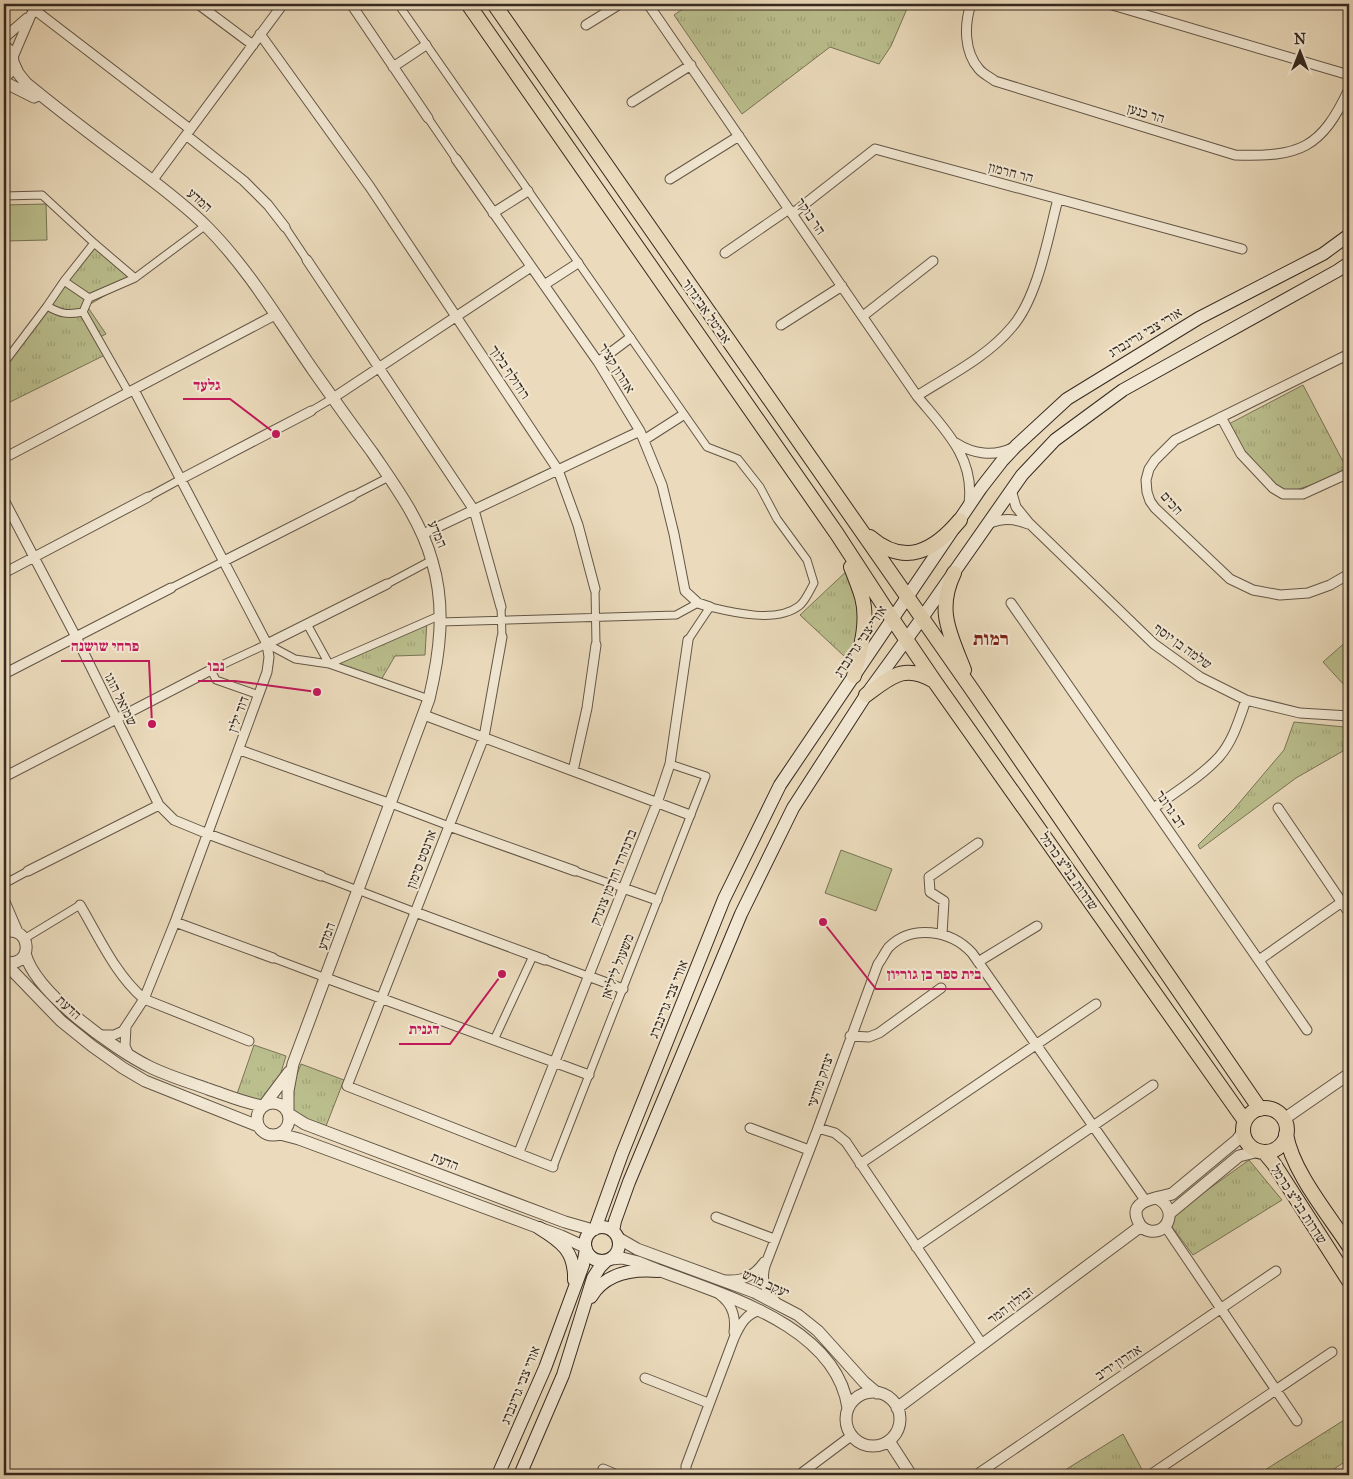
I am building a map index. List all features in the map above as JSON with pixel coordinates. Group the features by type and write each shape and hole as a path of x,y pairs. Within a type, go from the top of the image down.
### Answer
{"main road":[{"name":"אביטל אביגדור","path":"468,4 837,534 892,620"},
{"name":"אביטל אביגדור","path":"494,4 856,526 922,618"},
{"name":"אורי צבי גרינברג","path":"594,1229 724,899 780,785 968,507 1002,461 1067,399 1199,318 1323,254 1349,235"},
{"path":"616,1235 628,1182 741,914 792,808 866,695 1022,475 1055,440 1122,390 1349,263"},
{"path":"856,526 880,546 895,552 917,552 929,548 942,540 960,520"},
{"path":"837,534 863,599 863,635 854,676"},
{"path":"954,573 947,589 945,611 951,636 972,691"},
{"name":"שדרות בנ\"צ כרמל","path":"922,618 1260,1109"},
{"name":"שדרות בנ\"צ כרמל","path":"892,620 1244,1127"},
{"path":"866,695 890,678 901,673 918,673 935,682"},
{"path":"1260,1109 1273,1110 1284,1119 1286,1124 1286,1134 1281,1145 1276,1149 1262,1151 1248,1144 1244,1127 1248,1116 1260,1109"},
{"name":"שדרות בנ\"צ כרמל","path":"1286,1134 1290,1153 1299,1170 1349,1246"},
{"name":"שדרות בנ\"צ כרמל","path":"1262,1151 1274,1164 1349,1282"},
{"path":"520,1475 563,1375 596,1272 618,1252 619,1242 616,1235 605,1227 594,1229 587,1237 586,1248 588,1254 596,1260 609,1260"},
{"path":"539,1228 557,1240 569,1254 574,1271 571,1294"},
{"name":"אורי צבי גרינברג","path":"498,1475 545,1368 584,1260 586,1248"},
{"path":"584,1308 603,1282 624,1272 658,1271"}],"street":[{"path":"198,4 252,45"},
{"path":"152,181 283,4"},
{"path":"351,4 456,159"},
{"path":"329,664 441,618 501,621 676,615 698,603 745,615 780,614 800,606 814,583 807,560 777,519 760,487 738,459 707,447 398,4"},
{"path":"586,25 620,4"},
{"name":"הר בוקר","path":"648,4 917,396 960,451 969,473 970,496 968,507"},
{"name":"הר כנען","path":"971,4 966,38 970,57 980,70 995,80 1235,154 1264,156 1293,152 1318,139 1338,114 1349,89"},
{"path":"1110,4 1349,75"},
{"path":"4,38 33,8"},
{"path":"4,77 10,72 33,8"},
{"path":"33,8 188,132 244,181 268,205 285,227 474,510 501,607 502,637"},
{"name":"רודולף בלוך","path":"260,34 370,187 558,470 578,524 595,588"},
{"path":"393,66 426,45"},
{"name":"המדע","path":"4,46 8,49 18,73 26,83 187,208 225,245 248,274 389,476 423,534 432,560 439,592 441,618 437,662 429,700 294,1064 288,1091 288,1113"},
{"path":"632,102 691,65"},
{"name":"המדע","path":"4,82 74,121"},
{"path":"670,179 739,136"},
{"name":"הר חרמון","path":"791,211 875,149 1242,249"},
{"name":"אהרון קציר","path":"456,159 598,362 640,430 662,485 685,591 698,603"},
{"path":"494,213 528,191"},
{"path":"4,196 42,195 135,278"},
{"path":"917,396 981,355 1014,326 1027,304 1036,281 1058,199"},
{"path":"725,253 791,211"},
{"path":"83,312 89,298 135,278 206,226"},
{"path":"4,363 94,243"},
{"path":"862,316 933,261"},
{"path":"544,285 578,262"},
{"path":"4,573 311,411 379,368 531,266"},
{"path":"64,281 89,298"},
{"path":"781,325 842,286"},
{"path":"47,306 59,313 83,312"},
{"path":"83,312 132,391"},
{"path":"4,458 275,315"},
{"path":"598,362 630,338"},
{"name":"חכים","path":"1349,354 1175,440 1155,460 1146,480 1147,492 1155,508 1230,580 1253,590 1280,595 1308,593 1330,585 1349,574"},
{"name":"דוד ילין","path":"126,1027 144,999 175,922 240,750 267,672 269,657 267,644 181,479 132,391"},
{"path":"644,440 684,415"},
{"path":"1220,417 1242,454 1273,488 1283,494 1303,494 1349,473"},
{"path":"423,534 640,430"},
{"name":"הר בוקר","path":"954,442 964,448 984,454 1002,452 1016,446"},
{"path":"4,674 389,476"},
{"name":"שלמה בן יוסף","path":"1011,490 1016,507 1036,530 1154,644 1200,677 1246,700 1300,713 1349,716"},
{"name":"שמואל הוגו","path":"4,500 76,637 159,805 174,820 320,876"},
{"name":"שלמה בן יוסף","path":"987,524 1002,519 1019,520 1036,530"},
{"path":"4,777 115,718 267,644 432,560"},
{"path":"573,771 587,708 596,645 595,588"},
{"name":"דב גרונר","path":"1011,603 1307,1030"},
{"name":"ברנהרד והרמן צונדק","path":"519,1152 657,803 670,764 688,640 710,607"},
{"path":"307,624 329,664"},
{"name":"ארנסט סימון","path":"347,1086 484,737 502,637"},
{"path":"267,644 296,659 329,664 429,700"},
{"path":"211,670 216,680 259,695"},
{"path":"1154,808 1204,771 1219,756 1233,735 1246,700"},
{"path":"424,716 690,815"},
{"path":"240,750 657,900"},
{"name":"משעול ליליאן","path":"347,1086 519,1152 553,1167 624,990 706,776 670,764"},
{"path":"4,884 159,805"},
{"path":"1278,808 1345,899 1349,913"},
{"path":"978,843 930,877 930,892 944,901 942,934 964,944 1093,1126 1150,1199 1165,1203 1170,1213"},
{"path":"320,876 624,990"},
{"path":"1259,960 1345,899"},
{"path":"4,902 26,943 23,957 14,963 4,962"},
{"path":"21,935 80,905 122,976 144,999 249,1041"},
{"path":"175,922 590,1075"},
{"path":"978,962 1037,926"},
{"path":"4,932 12,931 21,935"},
{"name":"יצחק מודעי","path":"775,1301 766,1291 763,1272 878,964 889,948 902,938 919,933 942,934"},
{"name":"הדעת","path":"25,952 32,969 45,986 100,1035 129,1055 151,1067 195,1084 243,1101 264,1105"},
{"path":"494,1040 532,956"},
{"name":"הדעת","path":"4,962 61,1022 123,1068 145,1081 258,1126"},
{"path":"850,1036 869,1037 879,1032 941,988"},
{"path":"860,1164 1096,1004"},
{"path":"100,1035 114,1035 126,1027"},
{"path":"126,1027 125,1042 129,1055"},
{"name":"המדע","path":"264,1105 285,1079 294,1064"},
{"path":"1284,1119 1349,1074"},
{"path":"916,1246 1153,1086"},
{"path":"280,1134 287,1128 288,1113 284,1107 276,1102 264,1105 256,1117 258,1126 267,1134 280,1134 299,1139 539,1228 586,1248"},
{"name":"הדעת","path":"288,1113 305,1124 565,1222 594,1229"},
{"path":"1244,1127 1237,1140 1172,1194 1141,1203 1137,1212 1141,1226 1155,1231 1165,1226 1170,1213 1239,1156 1262,1151"},
{"path":"750,1128 809,1150"},
{"path":"818,1128 835,1133 846,1142 982,1344"},
{"path":"716,1217 774,1239"},
{"name":"זבולון המר","path":"897,1408 1141,1226"},
{"path":"1165,1226 1297,1421"},
{"name":"יעקב מרש","path":"616,1235 637,1249 775,1301 798,1315 818,1331 864,1382 877,1393"},
{"name":"יצחק מודעי","path":"720,1279 736,1280 749,1276 759,1268 768,1256"},
{"name":"יעקב מרש","path":"609,1260 627,1259 718,1293 761,1310 798,1332 816,1348 841,1382 847,1397 848,1408"},
{"name":"אהרון יריב","path":"976,1475 1276,1271"},
{"path":"718,1293 728,1303 734,1314 734,1338"},
{"path":"686,1475 686,1466 708,1403 734,1338 745,1319 752,1313 761,1310"},
{"path":"1150,1475 1332,1352"},
{"path":"645,1378 708,1403"},
{"path":"877,1393 885,1395 892,1401 897,1408 900,1422 894,1436 889,1441 873,1446 865,1445 857,1442 851,1436 846,1422 848,1408 853,1400 860,1395 877,1393"},
{"path":"799,1475 851,1436"},
{"path":"889,1441 911,1475"},
{"path":"603,1470 618,1475"}],"green space":[{"path":"690,4 909,4 891,46 879,64 830,47 742,114 674,15"},
{"path":"46,204 47,240 4,241 4,205"},
{"path":"92,243 135,278 87,306 106,334 98,338 107,354 4,405 4,357"},
{"path":"1303,385 1349,473 1283,494 1241,454 1225,426"},
{"path":"851,567 857,583 860,651 844,656 800,615"},
{"path":"427,620 425,655 395,656 381,680 329,664"},
{"path":"1349,639 1349,683 1345,686 1323,662"},
{"path":"1294,722 1344,727 1343,751 1296,778 1200,849 1198,845 1234,809 1284,750"},
{"path":"841,850 892,869 876,911 825,893"},
{"path":"254,1045 286,1056 280,1076 273,1090 263,1098 256,1100 237,1094"},
{"path":"301,1064 344,1080 326,1126 303,1118 295,1111 292,1105 292,1091"},
{"path":"1249,1160 1282,1200 1193,1255 1172,1227 1174,1214"},
{"path":"1349,1417 1349,1459 1325,1475 1257,1475"},
{"path":"1123,1434 1145,1475 1057,1475"}],"place":[{"name":"גלעד","path":"276,434"},
{"name":"נבו","path":"317,692"},
{"name":"פרחי שושנה","path":"152,724"},
{"name":"בית ספר בן גוריון","path":"823,922"},
{"name":"דגנית","path":"502,974"}],"district":[{"name":"רמות","path":"991,638"}]}
